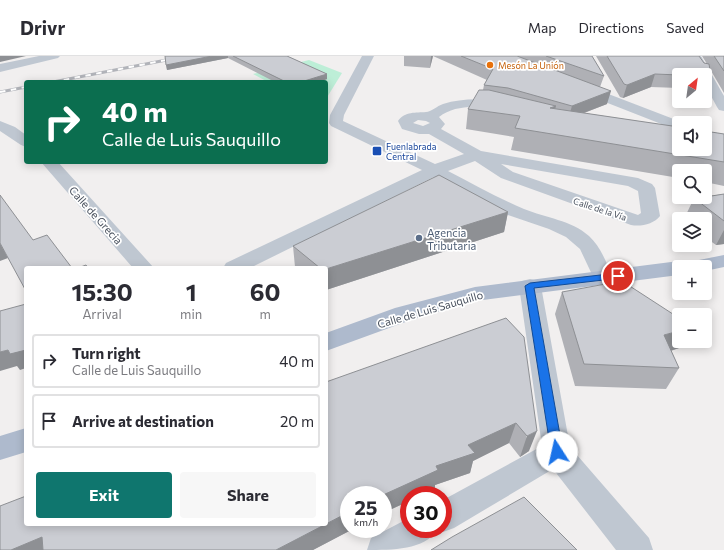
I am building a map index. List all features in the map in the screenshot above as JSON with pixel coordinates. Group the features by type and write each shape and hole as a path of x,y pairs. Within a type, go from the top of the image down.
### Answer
{"main road":[{"path":"712,264 724,262"},
{"name":"Calle de Luis Sauquillo","path":"328,341 403,314 475,294 672,269"},
{"path":"0,448 24,441"}],"street":[{"path":"0,68 54,56"},
{"path":"368,56 337,115 336,123 351,120 435,170 512,211 563,228 580,238 589,247 603,278"},
{"path":"695,56 724,107"},
{"path":"604,81 614,101"},
{"path":"570,84 672,123"},
{"name":"Calle de la Vía","path":"237,266 435,170 477,155 632,182 646,188 651,216 638,221 560,195 507,175 477,155 431,123 436,112 467,103 490,104 515,110"},
{"path":"0,125 10,130 24,140"},
{"name":"Calle de Grecia","path":"51,164 142,266"},
{"path":"530,286 557,452 637,550"},
{"path":"452,512 557,452"},
{"path":"384,550 405,538"}],"green space":[{"path":"309,60 342,73 328,96 328,80 264,80 253,74"}],"building":[{"path":"165,56 212,56 166,65"},
{"path":"233,56 287,56 327,74 308,80 282,80"},
{"path":"461,56 517,56 611,91 572,106 508,88 484,85 493,69"},
{"path":"546,56 592,56 604,76"},
{"path":"607,56 699,56 704,63 709,64 710,68 672,68 672,75 655,74 627,85 624,84"},
{"path":"714,56 724,56 724,71"},
{"path":"479,90 489,90 556,106 550,108 672,126 672,154 515,128 520,116 468,109"},
{"path":"712,132 724,134 724,162 687,156 712,156"},
{"path":"439,175 508,212 328,268 328,266 318,266 293,246"},
{"path":"724,194 724,221 702,204 712,204 712,196"},
{"path":"0,195 33,240 47,235 70,266 24,266 24,287 0,243"},
{"path":"622,281 672,313 672,333 664,335 679,368 584,364 562,292"},
{"path":"24,305 24,350 10,354 8,350 0,352 0,311"},
{"path":"506,318 524,337 537,431 527,436 516,423 468,445 475,453 436,466 438,470 392,491 392,486 340,486 340,517 328,523 328,381"},
{"path":"24,497 24,526 322,526 276,550 43,550 42,537 11,550 0,550 0,506"},
{"path":"524,497 577,550 431,550"}],"railway":[{"path":"63,80 187,56"},
{"path":"0,92 24,87"}],"place":[{"name":"Mesón La Unión","path":"490,65"},
{"name":"Fuenlabrada Central","path":"377,151"},
{"name":"Agencia Tributaria","path":"419,238"}],"route":[{"path":"557,452 530,286 618,276"}]}
